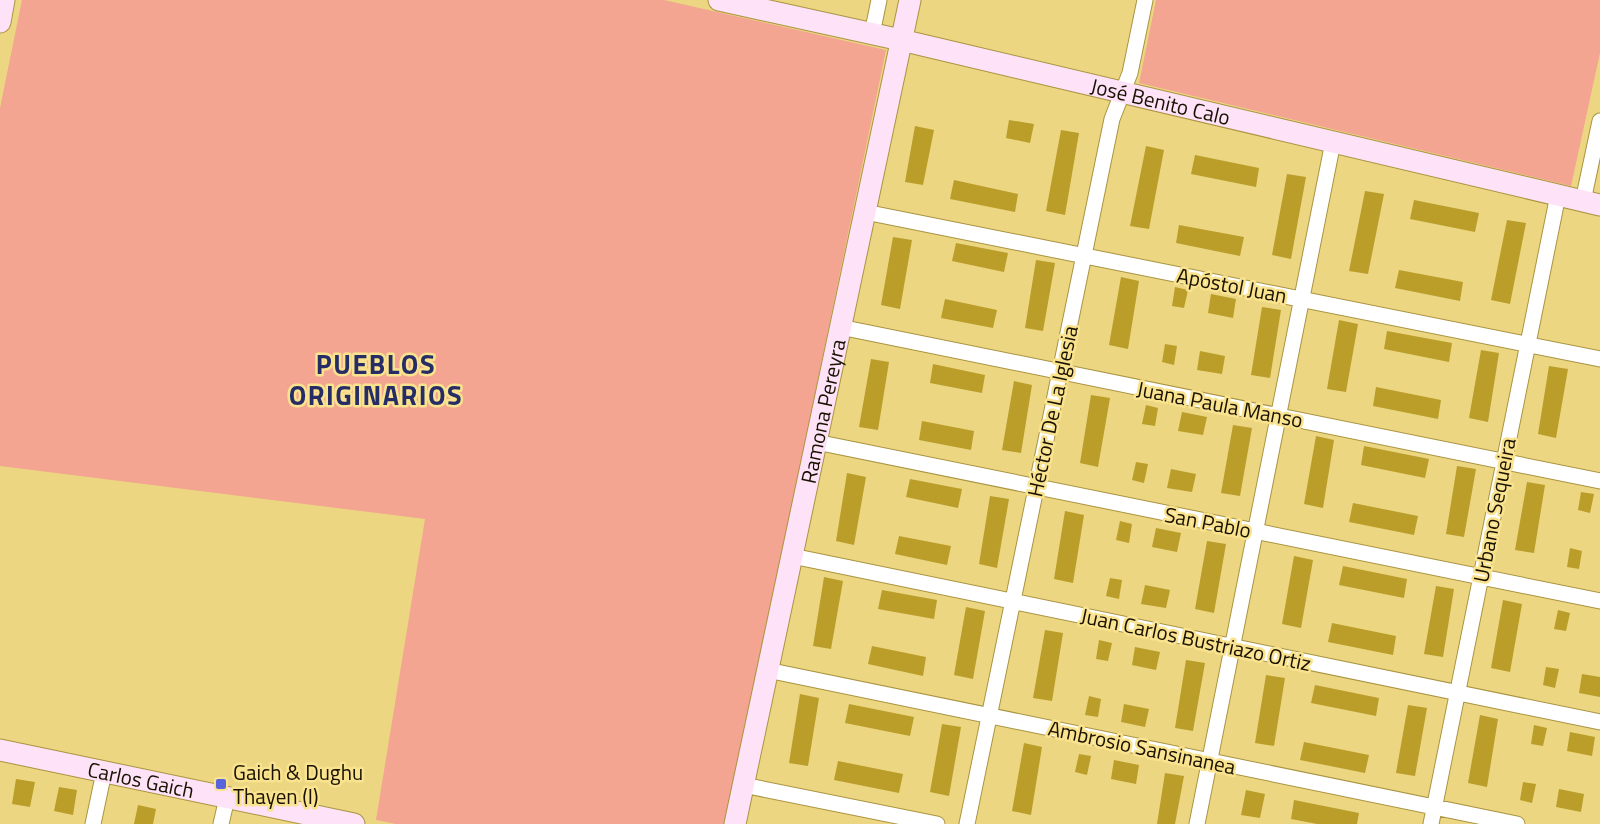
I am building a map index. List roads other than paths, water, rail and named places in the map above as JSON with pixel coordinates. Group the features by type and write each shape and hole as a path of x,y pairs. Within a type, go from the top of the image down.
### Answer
{"street":[{"path":"0,22 4,0"},
{"name":"José Benito Calo","path":"719,0 901,40 1591,203"},
{"path":"872,34 879,0"},
{"name":"Ramona Pereyra","path":"735,824 910,0"},
{"name":"Héctor De La Iglesia","path":"967,824 1112,119 1131,66 1145,0"},
{"path":"1591,203 1600,121"},
{"path":"1197,824 1333,142"},
{"name":"Urbano Sequeira","path":"1431,824 1558,195"},
{"name":"Apóstol Juan","path":"865,212 1600,359"},
{"name":"Juana Paula Manso","path":"840,327 1600,481"},
{"name":"San Pablo","path":"816,442 1600,601"},
{"name":"Juan Carlos Bustriazo Ortiz","path":"792,556 1600,722"},
{"name":"Ambrosio Sansinanea","path":"767,670 1517,824"},
{"name":"Carlos Gaich","path":"0,750 350,824"},
{"path":"93,824 104,772"},
{"path":"743,785 937,824"},
{"path":"221,824 227,798"}],"place":[{"name":"Gaich & Dughu Thayen (I)","path":"221,784"}],"district":[{"name":"PUEBLOS ORIGINARIOS","path":"376,378"}]}
